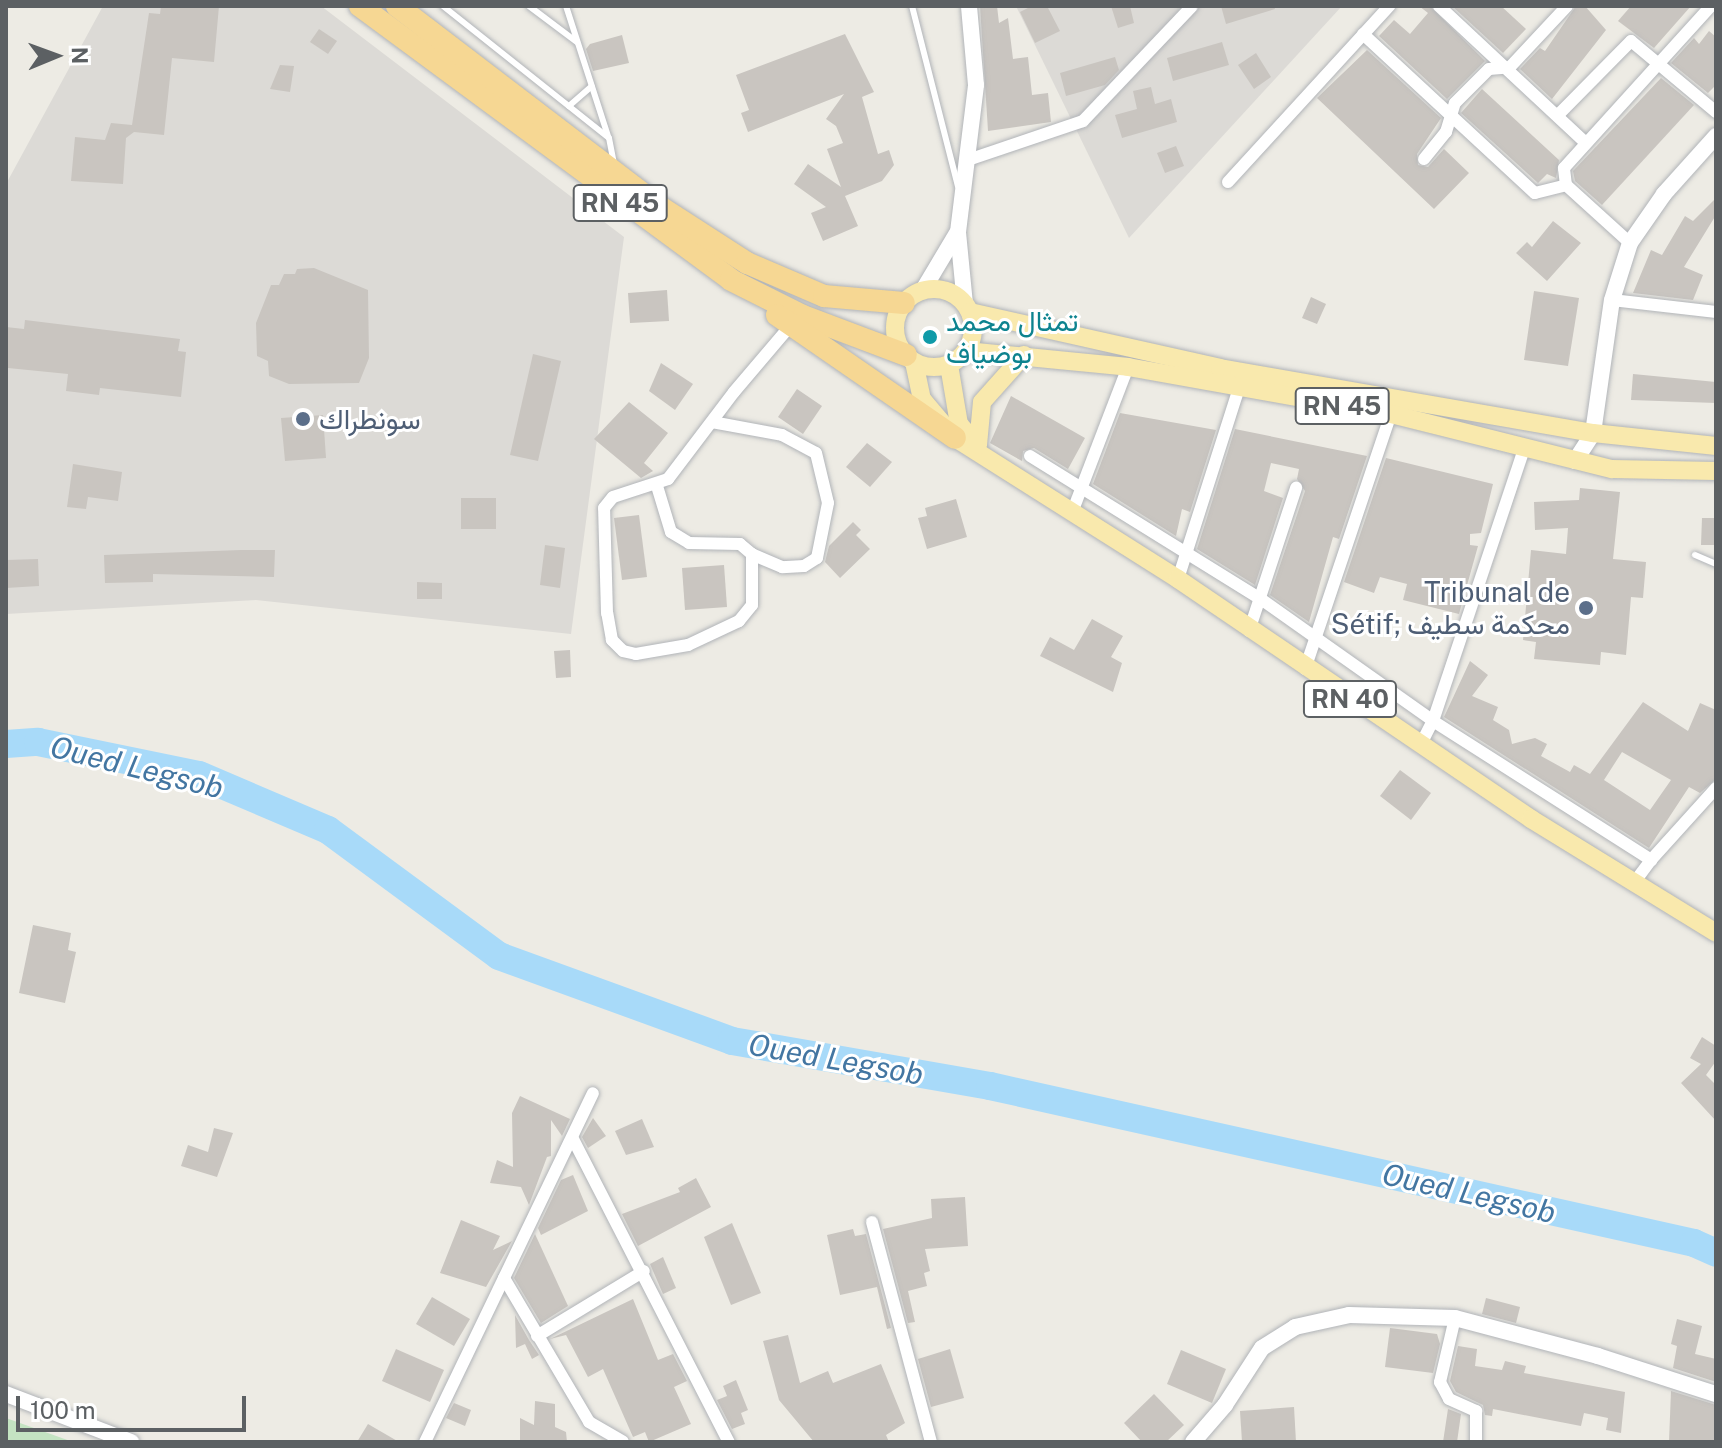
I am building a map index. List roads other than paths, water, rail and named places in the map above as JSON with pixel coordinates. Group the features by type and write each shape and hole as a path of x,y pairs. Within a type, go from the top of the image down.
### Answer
{"highway":[{"name":"RN 45","path":"360,6 731,280 803,316 910,358"},
{"name":"RN 45","path":"397,6 720,247 791,284 824,296 914,297"},
{"name":"RN 40","path":"731,280 955,438"}],"main road":[{"path":"910,358 949,365 966,351 974,332 958,232 976,85 969,6"},
{"path":"1575,461 1593,433 1612,300 1630,243 1664,194 1716,136"},
{"path":"955,438 922,399 910,358 895,324 958,232"},
{"path":"914,297 946,290 968,308"},
{"name":"RN 45","path":"968,308 1220,368 1593,433 1716,446"},
{"name":"RN 45","path":"966,351 1128,367 1391,414 1612,469 1716,471"},
{"path":"984,450 982,402 1024,355"},
{"name":"RN 40","path":"949,365 959,424 984,450"},
{"name":"RN 40","path":"955,438 984,450 1420,746 1531,819 1716,933"},
{"path":"1193,1442 1225,1405 1262,1348 1295,1327 1320,1319 1390,1313 1455,1318 1598,1356 1716,1394"},
{"path":"6,1394 131,1442"}],"street":[{"path":"968,160 1083,121 1192,6"},
{"path":"1228,182 1389,6"},
{"path":"1439,6 1510,67 1584,141"},
{"path":"1424,159 1446,132 1451,114 1489,69 1510,67 1567,6"},
{"path":"1630,243 1566,185 1564,168 1584,141 1711,6"},
{"path":"1363,34 1535,193 1566,185"},
{"path":"1558,115 1622,45 1637,42 1716,112"},
{"path":"1612,300 1716,312"},
{"path":"752,554 752,605 739,621 688,645 636,654 623,651 610,633 601,523 613,497 657,486 668,479 791,325"},
{"path":"1073,510 1128,367"},
{"path":"1178,579 1239,388"},
{"path":"1305,669 1319,639 1391,414"},
{"path":"657,486 671,532 689,543 740,544 752,554 782,567 804,566 817,558 828,503 824,467 816,453 801,442 712,422"},
{"path":"1420,746 1433,721 1524,449"},
{"path":"1030,456 1261,599 1433,721 1651,860"},
{"path":"1249,631 1296,488"},
{"path":"1635,881 1716,788"},
{"path":"1531,819 1548,797"},
{"path":"425,1442 593,1093"},
{"path":"573,1139 644,1271 729,1442"},
{"path":"872,1222 931,1442"},
{"path":"537,1336 644,1271"},
{"path":"504,1278 589,1422 623,1442"},
{"path":"1455,1318 1440,1382 1449,1399 1476,1411 1476,1442"}],"lane":[{"path":"443,6 609,138"},
{"path":"529,6 578,43"},
{"path":"566,6 609,138 615,170"},
{"path":"912,6 962,201"},
{"path":"569,106 592,86"},
{"path":"1695,555 1716,564"}],"waterway":[{"name":"Oued Legsob","path":"6,744 38,742 199,775 328,830 499,956 732,1041 990,1086 1694,1243 1716,1253"}],"place":[{"name":"تمثال محمد بوضياف","path":"930,337"},
{"name":"سونطراك","path":"303,419"},
{"name":"Tribunal de Sétif; محكمة سطيف","path":"1586,608"}]}
